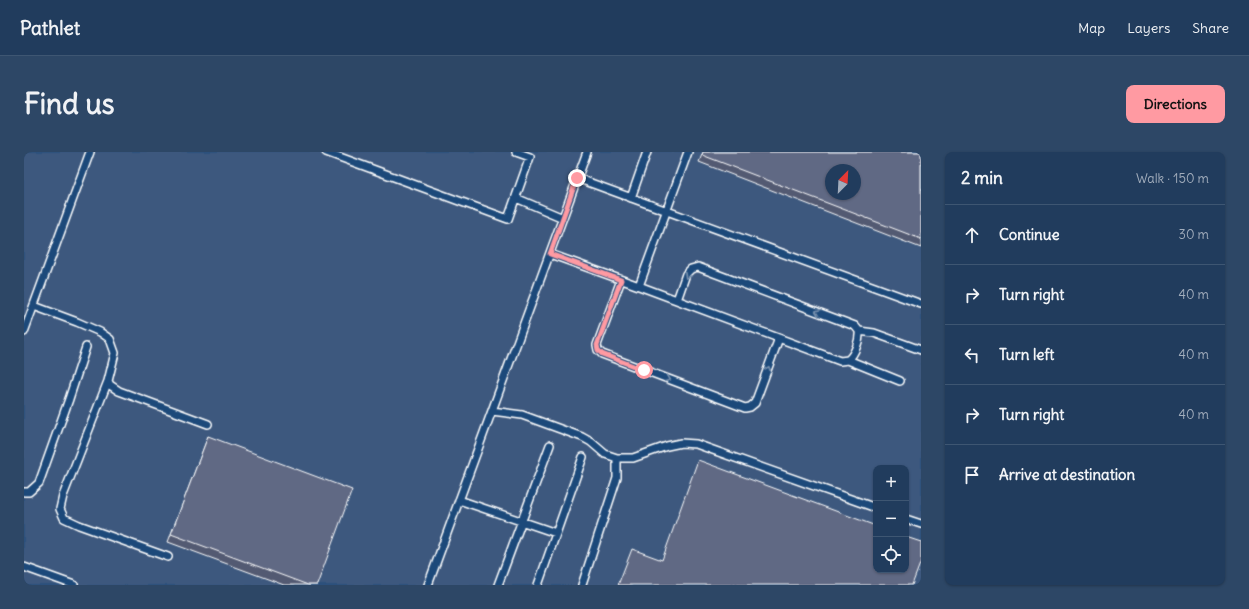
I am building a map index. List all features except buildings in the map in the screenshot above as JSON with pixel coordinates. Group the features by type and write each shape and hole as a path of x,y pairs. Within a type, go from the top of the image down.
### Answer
{"lane":[{"path":"24,332 90,152"},
{"path":"326,152 508,219 531,155 516,152"},
{"path":"428,585 587,152"},
{"path":"631,198 647,152"},
{"path":"639,286 688,152"},
{"path":"577,178 921,304"},
{"path":"516,198 563,218"},
{"path":"550,254 840,361 848,360 900,381"},
{"path":"677,300 686,274 691,269 698,267 857,328 921,350"},
{"path":"621,280 597,345 598,350 602,354 745,408 756,403 779,338"},
{"path":"34,306 100,332 110,339 115,353 108,381 63,496 60,509 64,518 79,525 168,557"},
{"path":"848,360 852,356 860,336 857,328"},
{"path":"24,492 29,492 39,483 86,347"},
{"path":"108,381 110,385 119,391 208,424"},
{"path":"492,411 522,415 582,437 606,454 617,458 633,458 667,446 682,443 696,444 873,507"},
{"path":"498,585 550,445"},
{"path":"538,585 583,457"},
{"path":"582,585 617,478 617,458"},
{"path":"459,500 556,533"},
{"path":"909,520 921,524"},
{"path":"24,567 74,585"}],"shaded area":[{"path":"24,152 921,152 921,585 24,585"}],"route":[{"path":"577,178 550,254 621,280 597,345 598,350 602,354 644,370"}]}
